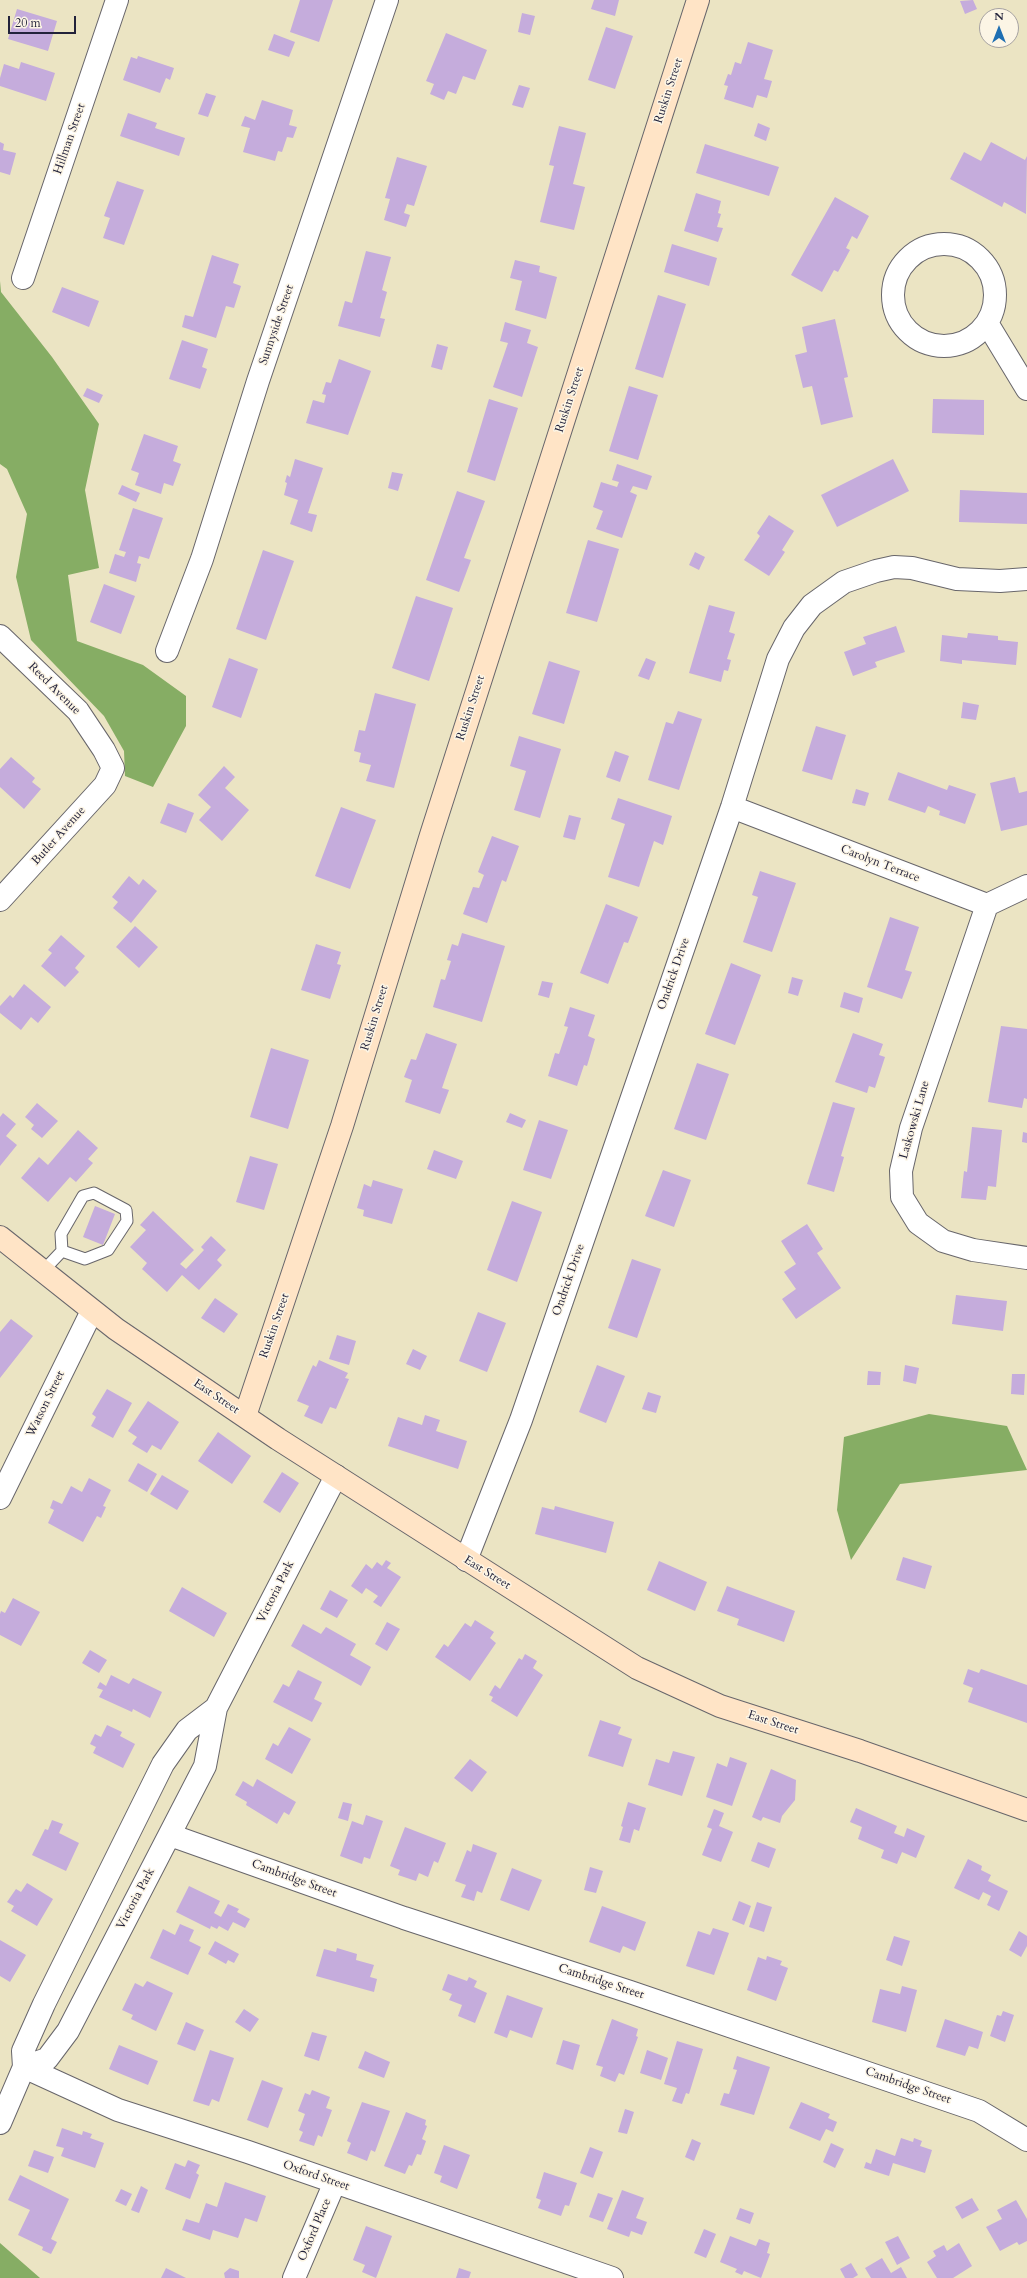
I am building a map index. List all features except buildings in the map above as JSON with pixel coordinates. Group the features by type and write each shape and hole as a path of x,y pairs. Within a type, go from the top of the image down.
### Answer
{"street":[{"name":"Hillman Street","path":"23,278 117,0"},
{"name":"Sunnyside Street","path":"167,651 202,559 258,380 387,0"},
{"name":"Ruskin Street","path":"245,1416 342,1126 431,835 698,0"},
{"path":"942,244 964,248 974,254 985,266 993,281 995,303 987,323 969,340 953,346 928,344 914,337 898,318 893,303 894,283 904,263 921,250 942,244"},
{"path":"987,323 1027,389"},
{"name":"Ondrick Drive","path":"466,1560 520,1420 732,808 778,659 794,628 812,604 844,582 876,571 894,567 912,568 945,577 969,580 1027,579"},
{"name":"Reed Avenue","path":"0,636 78,711 104,750 113,768"},
{"name":"Butler Avenue","path":"0,900 105,785 113,768"},
{"name":"Carolyn Terrace","path":"732,808 987,905"},
{"path":"987,905 1027,886"},
{"name":"Laskowski Lane","path":"987,905 910,1128 901,1171 902,1197 918,1223 943,1241 973,1250 1027,1258"},
{"name":"East Street","path":"0,1236 116,1329 336,1476 637,1668 720,1706 860,1751 1027,1810"},
{"name":"Watson Street","path":"0,1498 92,1311"},
{"name":"Victoria Park","path":"24,2067 47,2059 68,2031 205,1766 216,1708 336,1476"},
{"name":"Victoria Park","path":"0,2123 24,2067 23,2052 44,2004 163,1764 187,1730 216,1708"},
{"name":"Cambridge Street","path":"170,1835 404,1918 645,1997 979,2111 1027,2140"},
{"name":"Oxford Street","path":"24,2067 118,2110 335,2182 612,2278"},
{"name":"Oxford Place","path":"294,2278 335,2182"}],"lane":[{"path":"43,1271 62,1251 61,1234 84,1196 94,1193 126,1210 127,1221 108,1250 85,1258 62,1251"}],"green space":[{"path":"0,281 1,292 52,357 99,424 85,490 99,568 68,575 77,641 143,665 186,696 186,726 153,787 125,776 124,751 104,716 31,640 16,577 27,514 7,469 0,464"},
{"path":"929,1414 1007,1426 1027,1470 900,1484 851,1560 837,1510 844,1437"},
{"path":"0,2243 40,2278 0,2278"}]}
